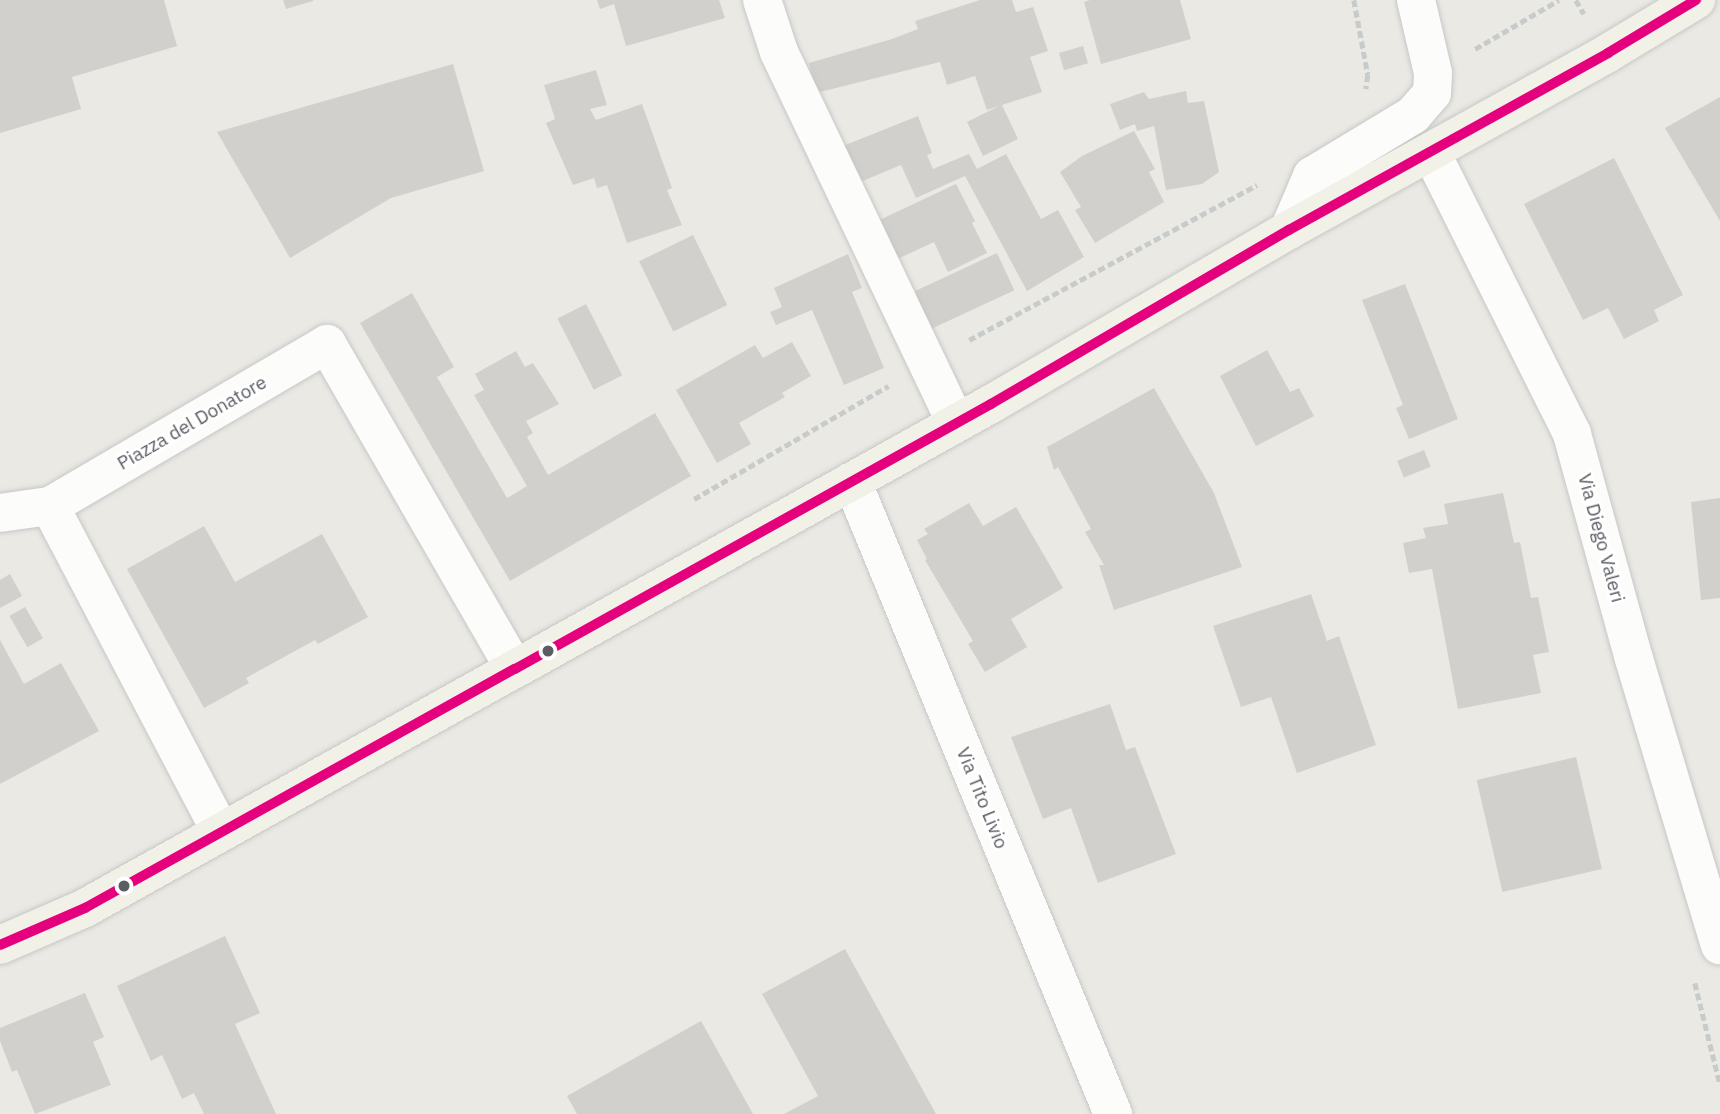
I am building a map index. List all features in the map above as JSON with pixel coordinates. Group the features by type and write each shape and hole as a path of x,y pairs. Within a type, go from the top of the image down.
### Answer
{"main road":[{"path":"0,945 85,908 516,669 956,423 1289,230 1696,0"}],"street":[{"path":"762,0 779,52 956,423"},
{"path":"1289,230 1312,176 1413,115 1432,93 1433,73 1425,6"},
{"name":"Via Diego Valeri","path":"1431,152 1572,434 1634,659 1720,945"},
{"name":"Piazza del Donatore","path":"50,506 327,344 516,669"},
{"name":"Via Tito Livio","path":"852,481 1113,1114"},
{"path":"0,513 50,506 221,832"}],"path":[{"path":"1354,0 1368,75 1364,99"},
{"path":"1433,73 1559,0"},
{"path":"968,341 1268,178"},
{"path":"694,499 898,380"},
{"path":"1692,972 1720,1084"}],"building":[{"path":"0,0 164,0 177,46 72,77 81,109 0,133"},
{"path":"283,0 313,0 313,1 286,9"},
{"path":"597,0 719,0 725,18 626,46 614,4 600,9"},
{"path":"980,0 1012,0 1016,12 1033,7 1048,51 1030,57 1042,92 1002,105 1018,139 983,156 967,122 999,106 987,110 975,76 947,85 940,62 816,93 809,63 892,39 918,29 915,21"},
{"path":"1180,0 1191,39 1101,64 1084,2"},
{"path":"1083,46 1088,63 1064,70 1059,53"},
{"path":"453,64 484,171 391,198 290,258 217,132"},
{"path":"596,70 607,105 590,109 596,120 642,104 672,188 667,190 682,225 627,243 607,185 597,188 594,178 573,185 546,123 555,119 544,85"},
{"path":"1186,91 1188,103 1204,101 1219,172 1202,184 1166,190 1154,126 1137,131 1135,124 1120,130 1110,104 1144,92 1149,99"},
{"path":"1720,97 1720,221 1665,128"},
{"path":"918,116 932,153 927,155 933,169 969,154 977,169 1006,154 1041,219 1058,210 1084,257 1027,291 965,176 916,198 901,165 853,185 838,148"},
{"path":"1134,131 1155,169 1149,172 1164,202 1095,243 1075,210 1081,207 1060,172 1082,156"},
{"path":"1614,158 1683,295 1654,310 1659,321 1624,339 1608,308 1583,320 1524,204"},
{"path":"956,184 975,221 972,223 987,253 948,272 934,242 889,263 871,224"},
{"path":"693,235 727,305 673,331 639,261"},
{"path":"997,253 1014,290 922,333 905,296"},
{"path":"848,254 862,288 852,292 884,368 844,385 812,310 776,325 770,312 782,307 774,288"},
{"path":"1405,284 1458,419 1409,439 1396,408 1403,405 1362,300"},
{"path":"412,293 454,367 437,377 507,498 527,486 474,395 484,390 475,374 516,351 525,367 533,363 559,404 526,421 533,433 527,437 548,475 655,413 691,476 510,581 360,323"},
{"path":"586,304 622,375 594,390 557,319"},
{"path":"792,342 811,376 782,393 785,397 739,423 751,444 717,463 676,390 755,345 763,358"},
{"path":"1267,350 1290,392 1299,388 1314,416 1256,446 1220,376"},
{"path":"1154,388 1214,493 1242,567 1114,610 1099,565 1104,565 1085,532 1091,529 1058,467 1054,470 1047,447"},
{"path":"1424,450 1431,467 1404,478 1397,461"},
{"path":"1503,493 1514,543 1520,542 1531,598 1538,597 1549,652 1533,655 1541,693 1458,709 1432,569 1409,573 1403,543 1426,538 1423,528 1448,524 1444,504"},
{"path":"1720,498 1720,598 1701,600 1691,502"},
{"path":"969,503 983,526 1016,507 1063,588 1011,619 1027,647 985,672 968,644 973,641 925,560 927,559 917,540 928,534 924,529"},
{"path":"204,526 235,582 322,534 368,617 318,644 315,640 246,678 249,683 204,708 127,569"},
{"path":"10,574 22,596 0,608 0,580"},
{"path":"1311,594 1327,641 1339,636 1376,745 1297,773 1271,697 1241,707 1213,626"},
{"path":"25,607 43,638 27,647 9,616"},
{"path":"0,640 24,684 61,663 99,731 0,784"},
{"path":"1110,704 1126,750 1135,747 1176,854 1098,883 1071,808 1043,819 1011,737"},
{"path":"1576,757 1602,869 1502,892 1477,780"},
{"path":"225,936 260,1013 235,1024 276,1114 204,1114 194,1093 182,1099 162,1055 151,1061 117,986"},
{"path":"845,949 936,1114 784,1114 818,1096 762,994"},
{"path":"85,993 104,1037 93,1042 111,1085 35,1114 17,1070 12,1072 0,1041 0,1028"},
{"path":"701,1021 753,1114 577,1114 567,1096"}],"transit line":[{"path":"0,945 85,908 991,404 1289,230 1608,53 1696,0"}]}
